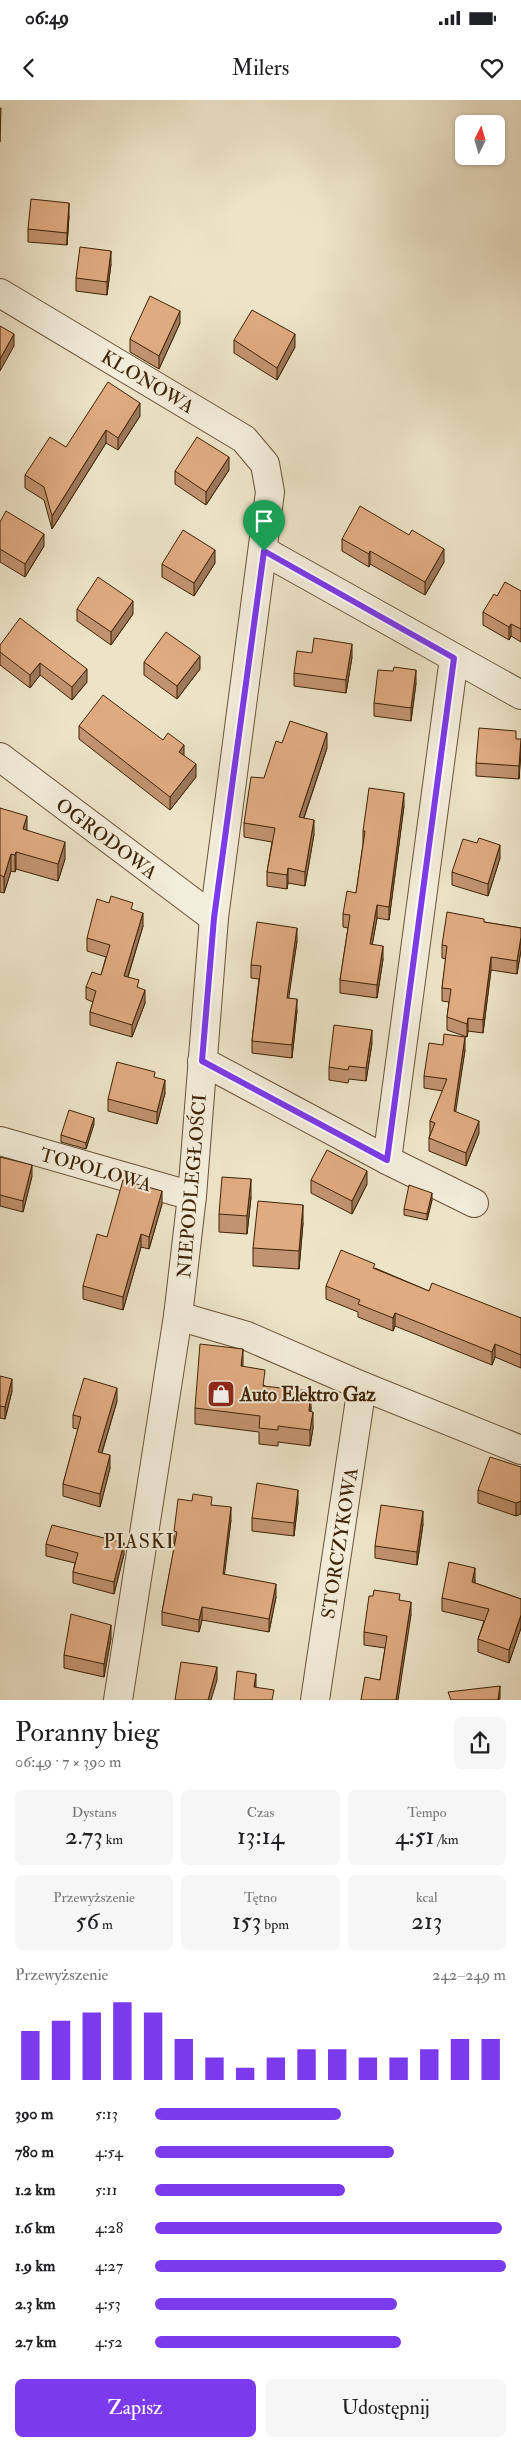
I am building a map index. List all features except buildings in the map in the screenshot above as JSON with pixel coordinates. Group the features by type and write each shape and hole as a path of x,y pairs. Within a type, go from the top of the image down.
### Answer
{"street":[{"name":"KLONOWA","path":"0,292 244,439 265,464 270,492"},
{"name":"NIEPODLEGŁOŚCI","path":"118,1700 178,1316 192,1196 214,918 264,551 270,492"},
{"path":"264,551 521,696"},
{"path":"387,1160 454,658"},
{"name":"OGRODOWA","path":"0,757 214,918"},
{"path":"202,1061 387,1160 474,1203"},
{"name":"TOPOLOWA","path":"0,1142 192,1196"},
{"path":"178,1316 247,1336 362,1386 521,1450"},
{"name":"STORCZYKOWA","path":"315,1700 362,1386"}],"place":[{"name":"Auto Elektro Gaz","path":"221,1394"}],"district":[{"name":"PIASKI","path":"139,1541"}],"route":[{"path":"264,551 454,658 387,1160 202,1061 214,918 264,551"}]}
